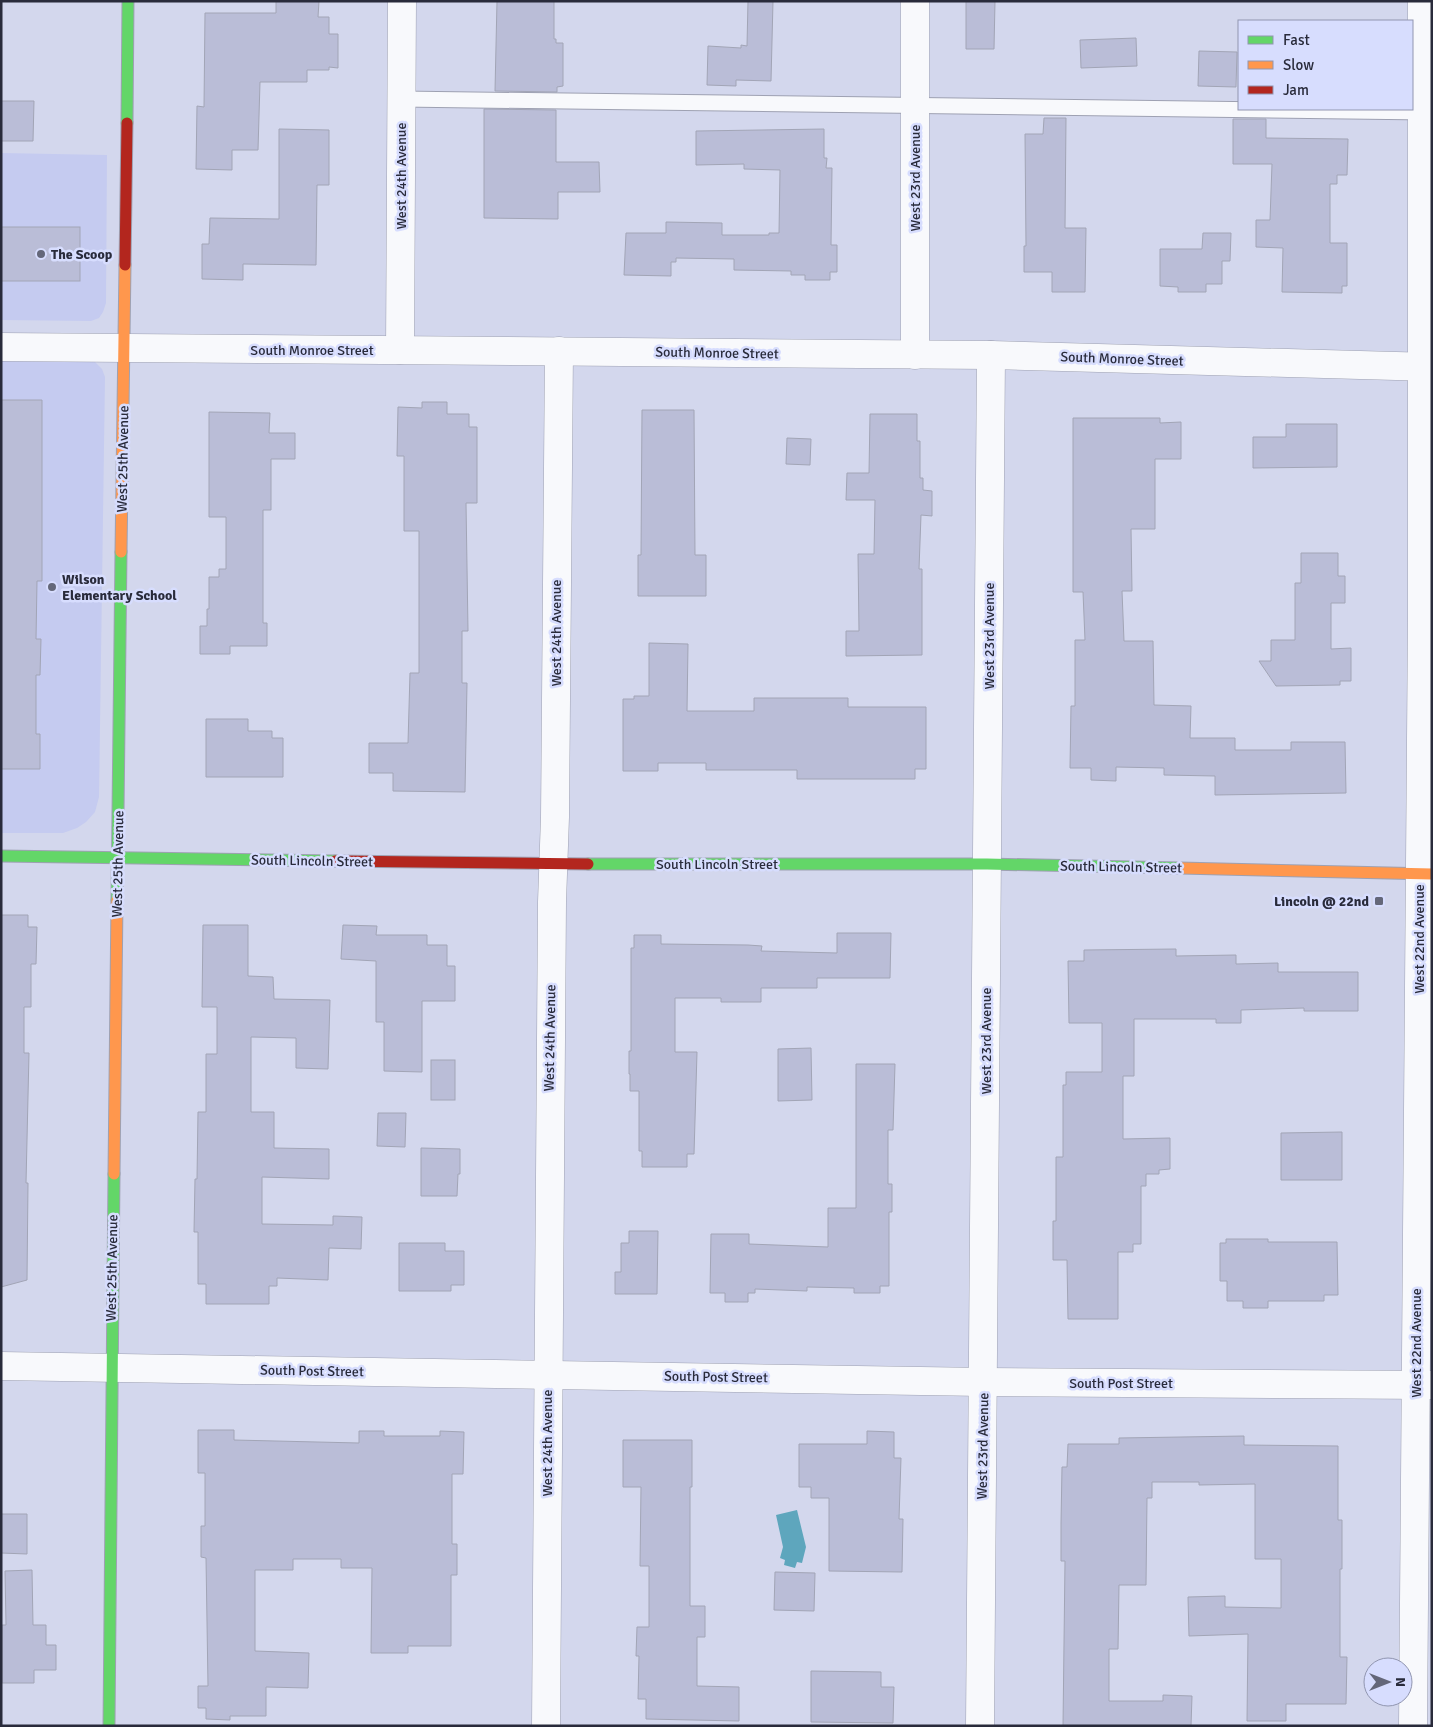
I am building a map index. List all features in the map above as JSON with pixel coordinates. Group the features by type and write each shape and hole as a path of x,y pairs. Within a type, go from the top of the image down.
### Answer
{"street":[{"name":"West 25th Avenue","path":"109,1726 111,1368 128,1"},
{"name":"West 24th Avenue","path":"400,350 402,1"},
{"name":"West 23rd Avenue","path":"915,1 915,356"},
{"name":"West 22nd Avenue","path":"1413,1726 1424,1384 1427,367 1426,112 1422,1"},
{"name":"South Monroe Street","path":"1,346 991,356 1427,367"},
{"name":"West 24th Avenue","path":"546,1726 547,1374 559,351"},
{"name":"West 23rd Avenue","path":"980,1726 991,356"},
{"name":"South Lincoln Street","path":"1,856 553,864 987,864 1426,874"},
{"name":"South Post Street","path":"1,1366 984,1382 1424,1384"}],"lane":[{"path":"401,100 1238,109"},
{"path":"1280,110 1426,112"}],"shaded area":[{"path":"1,153 107,155 106,303 99,318 91,321 1,320"},
{"name":"Wilson Elementary School","path":"1,359 87,360 95,362 102,369 105,377 99,797 95,812 86,822 77,828 63,833 1,833"},
{"path":"797,1510 806,1547 802,1563 797,1562 795,1568 784,1565 785,1560 780,1558 783,1547 776,1515"}],"building":[{"path":"276,1 319,1 318,17 329,17 329,34 338,34 338,68 329,67 329,70 307,70 307,82 260,82 258,150 232,150 232,170 196,169 197,106 204,107 205,13 276,13"},
{"path":"497,1 554,1 554,39 556,39 556,43 563,43 563,86 557,87 557,92 495,91"},
{"path":"748,1 773,1 771,81 736,80 736,86 707,85 708,46 741,48 741,45 747,46"},
{"path":"966,1 995,1 994,49 966,49"},
{"path":"1136,38 1137,66 1081,68 1080,40"},
{"path":"1199,51 1237,52 1236,87 1198,86"},
{"path":"1,101 34,101 33,141 1,141"},
{"path":"484,109 556,110 556,162 599,162 600,192 558,192 558,219 484,218"},
{"path":"1044,118 1066,118 1065,228 1086,228 1085,292 1052,292 1052,272 1024,272 1024,246 1026,246 1025,134 1043,134"},
{"path":"1233,119 1266,119 1266,138 1348,139 1347,175 1337,175 1337,184 1330,184 1330,243 1347,243 1347,286 1342,286 1342,293 1282,292 1283,248 1256,247 1256,220 1270,220 1272,164 1233,164"},
{"path":"279,129 329,130 329,185 317,185 316,265 243,264 243,280 202,279 202,244 209,244 210,218 279,219"},
{"path":"824,129 824,158 827,158 826,168 832,168 831,245 837,245 837,272 830,272 830,280 805,280 805,275 791,275 791,271 734,270 734,259 676,258 676,262 671,262 671,276 624,275 626,233 666,233 666,222 722,223 722,235 769,235 769,233 779,233 780,170 744,169 744,164 696,165 696,131"},
{"name":"The Scoop","path":"1,227 80,227 80,281 1,281"},
{"path":"1203,233 1231,233 1230,261 1222,261 1222,284 1206,284 1206,292 1178,292 1178,287 1160,286 1160,249 1202,249"},
{"path":"1,400 42,400 42,581 37,581 36,639 41,639 40,675 36,675 36,734 40,734 40,769 1,769"},
{"path":"422,402 447,402 447,414 469,414 469,427 477,427 477,503 466,503 468,631 462,631 462,683 467,683 465,792 393,791 393,773 369,773 369,743 408,743 410,673 419,673 419,531 404,531 404,456 397,456 398,407 422,408"},
{"path":"642,410 694,410 695,555 706,555 706,596 638,596 638,555 641,555"},
{"path":"209,412 270,413 269,433 295,433 295,459 271,459 271,510 263,510 263,623 267,623 267,646 230,646 230,654 200,654 200,626 207,626 207,609 209,609 209,577 219,577 219,569 226,569 226,517 209,517"},
{"path":"870,414 917,414 917,441 920,441 920,478 923,478 923,490 932,491 932,516 921,515 919,569 922,569 922,655 846,656 846,631 859,631 858,554 874,554 875,500 846,500 847,473 869,473"},
{"path":"1073,418 1160,418 1160,423 1181,422 1181,459 1155,459 1155,529 1131,529 1132,591 1122,591 1124,641 1153,641 1154,705 1191,706 1190,738 1235,738 1235,750 1291,750 1291,742 1345,742 1346,793 1215,795 1215,776 1164,775 1164,768 1116,767 1116,781 1091,780 1091,768 1070,768 1071,706 1075,706 1075,640 1085,640 1083,592 1073,592"},
{"path":"1286,424 1337,424 1337,467 1253,468 1253,437 1286,437"},
{"path":"787,438 811,439 810,465 786,464"},
{"path":"1301,553 1338,553 1338,576 1345,576 1345,603 1331,603 1331,649 1351,648 1351,681 1340,681 1340,685 1276,686 1259,661 1271,661 1271,640 1295,640 1295,583 1301,583"},
{"path":"649,643 688,644 687,711 754,711 754,698 848,698 848,707 926,707 926,769 915,769 915,779 797,779 797,770 706,770 706,763 658,763 658,771 623,771 623,699 634,699 634,696 649,696"},
{"path":"206,719 248,719 248,731 272,731 272,738 283,738 283,777 206,777"},
{"path":"1,915 28,915 28,927 37,927 36,964 31,964 31,1007 24,1007 24,1053 29,1053 26,1183 28,1183 27,1280 1,1287"},
{"path":"203,925 248,925 248,976 273,977 274,999 330,1000 328,1069 296,1068 296,1038 251,1037 251,1112 274,1112 274,1148 329,1149 329,1179 262,1177 262,1224 333,1225 333,1216 362,1217 361,1249 329,1248 328,1280 277,1278 277,1286 269,1286 269,1304 206,1304 206,1284 198,1284 198,1232 194,1232 198,1112 206,1112 206,1054 217,1054 217,1007 202,1007"},
{"path":"343,925 377,926 376,935 427,935 427,945 447,945 447,966 455,966 455,1001 422,1001 422,1072 384,1071 384,1022 376,1022 376,961 341,959"},
{"path":"837,933 891,933 890,978 817,978 817,988 761,988 761,1002 721,1002 721,998 675,998 675,1052 697,1052 694,1154 687,1154 687,1167 642,1167 642,1151 639,1151 639,1091 630,1091 629,1074 629,1051 631,1051 631,948 634,948 634,935 661,935 661,944 748,945 762,946 761,951 837,953"},
{"path":"1176,949 1176,956 1236,955 1236,964 1278,963 1278,972 1358,972 1358,1011 1304,1011 1304,1008 1241,1010 1241,1023 1216,1023 1216,1019 1134,1019 1134,1076 1123,1076 1123,1139 1170,1138 1170,1169 1159,1170 1159,1174 1146,1174 1146,1186 1141,1186 1141,1244 1133,1244 1133,1252 1118,1252 1118,1319 1068,1319 1067,1260 1053,1260 1053,1221 1056,1221 1056,1157 1063,1157 1063,1085 1066,1085 1066,1072 1102,1072 1102,1023 1069,1023 1068,961 1084,961 1084,950"},
{"path":"811,1048 812,1100 778,1101 778,1049"},
{"path":"431,1060 455,1060 455,1100 431,1100"},
{"path":"856,1064 895,1064 893,1130 888,1130 888,1184 892,1184 892,1212 889,1212 889,1286 880,1286 880,1293 854,1293 854,1288 807,1287 807,1291 755,1289 755,1293 748,1293 748,1302 725,1302 725,1293 710,1293 711,1234 749,1234 749,1244 828,1247 828,1208 856,1208"},
{"path":"378,1113 406,1113 405,1147 377,1146"},
{"path":"1342,1132 1342,1180 1281,1180 1281,1133"},
{"path":"421,1148 460,1149 460,1174 458,1174 457,1196 421,1196"},
{"path":"629,1231 658,1231 657,1294 615,1294 615,1272 621,1272 621,1243 629,1243"},
{"path":"1226,1239 1268,1239 1268,1242 1337,1242 1338,1295 1324,1295 1324,1301 1268,1301 1268,1308 1243,1308 1243,1301 1227,1301 1227,1281 1220,1281 1220,1243 1226,1243"},
{"path":"399,1243 445,1243 445,1251 464,1251 464,1285 451,1285 451,1291 399,1291"},
{"path":"198,1430 234,1430 234,1440 359,1443 359,1431 384,1431 384,1436 440,1436 440,1431 464,1432 463,1474 452,1474 452,1544 457,1544 457,1575 451,1575 451,1646 408,1646 408,1653 371,1653 372,1568 341,1568 341,1559 293,1559 293,1570 255,1570 255,1651 309,1653 308,1688 266,1687 266,1716 230,1716 230,1720 206,1719 206,1708 198,1708 198,1686 208,1686 206,1558 201,1557 201,1526 205,1526 205,1473 198,1473"},
{"path":"867,1431 894,1432 894,1458 901,1458 899,1519 903,1519 902,1572 829,1571 829,1498 811,1498 811,1487 799,1487 799,1444 867,1444"},
{"path":"1244,1436 1244,1445 1338,1446 1338,1520 1342,1520 1340,1657 1347,1657 1346,1704 1286,1704 1286,1721 1247,1721 1248,1634 1189,1636 1188,1597 1225,1596 1225,1607 1281,1608 1281,1559 1255,1559 1255,1484 1199,1485 1199,1482 1152,1482 1152,1498 1147,1498 1146,1585 1119,1585 1118,1649 1109,1649 1109,1701 1163,1701 1163,1695 1192,1696 1191,1726 1063,1726 1065,1561 1061,1561 1062,1467 1067,1467 1068,1444 1119,1444 1119,1438"},
{"path":"623,1440 692,1440 690,1606 705,1606 705,1637 697,1637 697,1686 739,1687 739,1721 646,1719 646,1699 638,1699 639,1656 636,1656 637,1627 649,1627 649,1566 640,1566 641,1487 623,1487"},
{"path":"1,1514 27,1514 27,1554 1,1553"},
{"path":"32,1570 33,1625 46,1625 46,1645 56,1645 56,1670 34,1670 34,1683 2,1683 2,1625 6,1625 5,1571"},
{"path":"775,1572 815,1573 814,1611 774,1610"},
{"path":"811,1671 881,1672 881,1687 894,1687 893,1723 811,1722"}],"traffic: fast":[{"path":"127,123 128,1"},
{"path":"117,900 121,552"},
{"path":"1,856 335,861"},
{"path":"588,864 987,864 1180,868"},
{"path":"109,1726 114,1174"}],"traffic: slow":[{"path":"121,552 125,265"},
{"path":"1180,868 1432,874"},
{"path":"114,1174 117,900"}],"traffic: jam":[{"path":"125,265 127,123"},
{"path":"335,861 588,864"}],"place":[{"name":"The Scoop","path":"41,254"},
{"name":"Wilson Elementary School","path":"52,587"},
{"name":"Lincoln @ 22nd","path":"1379,901"}]}
